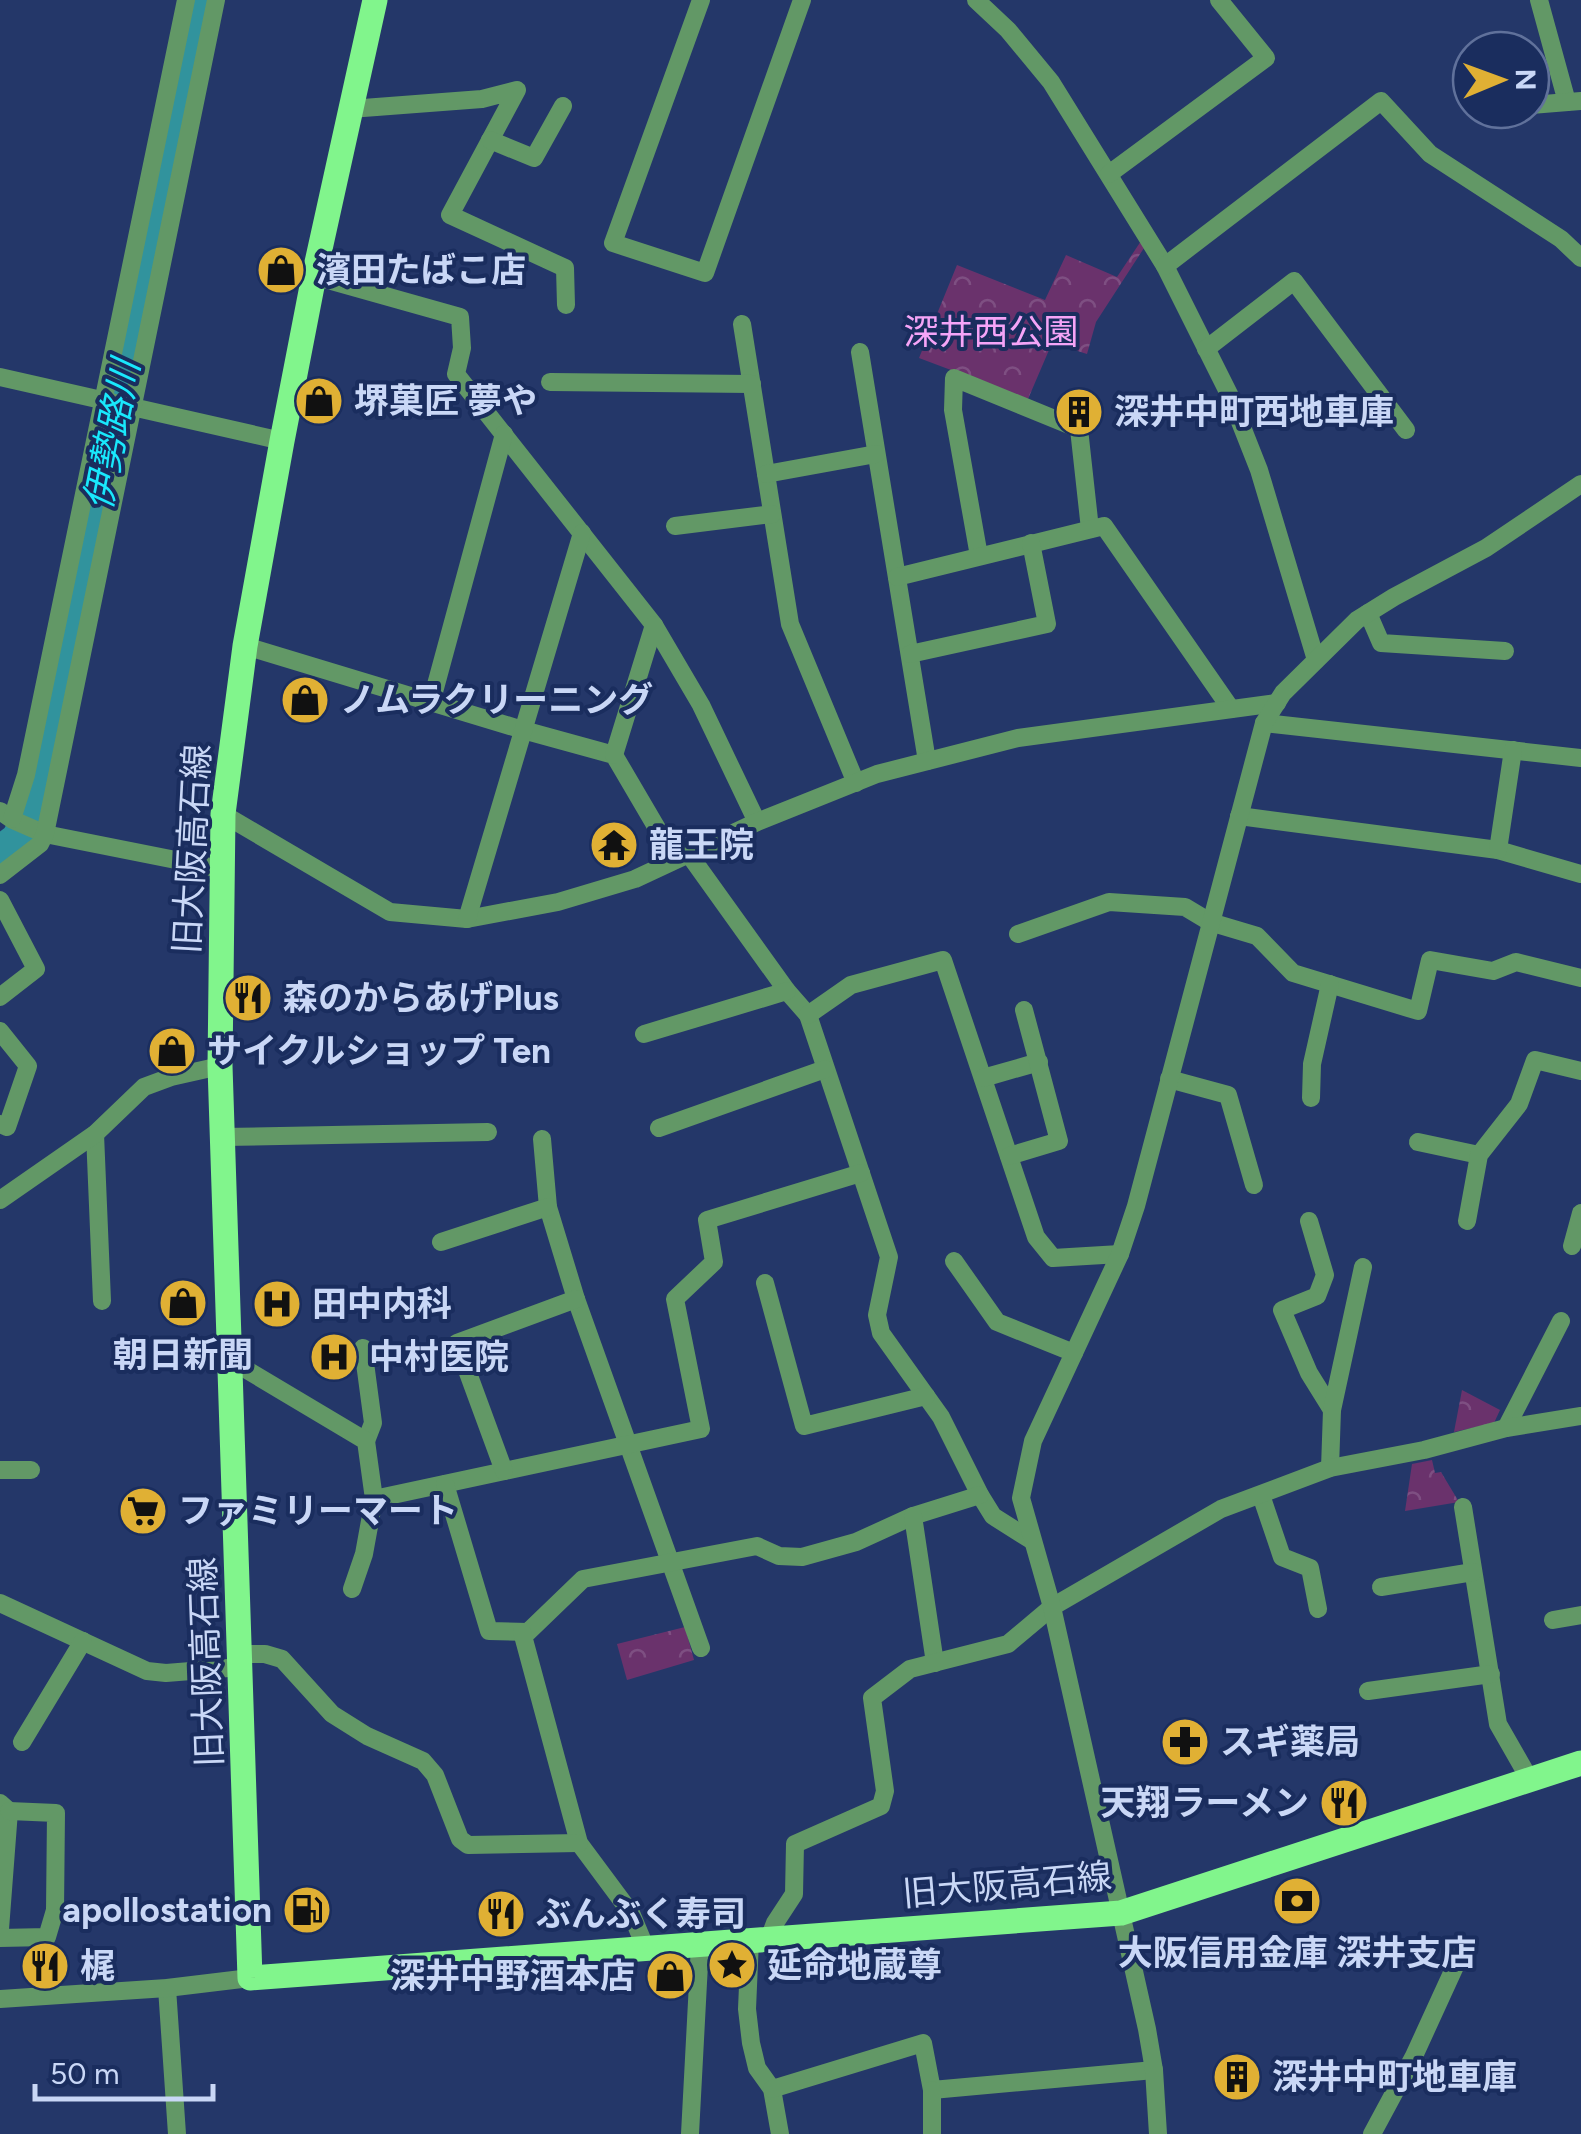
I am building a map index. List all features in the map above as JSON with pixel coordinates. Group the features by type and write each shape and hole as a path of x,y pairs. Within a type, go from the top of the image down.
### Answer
{"main road":[{"name":"旧大阪高石線","path":"375,0 282,442 245,646 223,814 220,1066 250,1978 1121,1912 1581,1763"}],"street":[{"path":"186,0 26,775 8,817 44,834 221,869"},
{"path":"0,875 40,844 44,834 216,0"},
{"path":"701,0 613,243 705,274 802,0"},
{"path":"976,0 1008,30 1051,82 1165,266 1229,394 1259,470 1316,660"},
{"path":"1109,174 1266,58 1219,0"},
{"path":"1539,0 1574,102"},
{"path":"350,109 482,98 517,90 450,214 565,268 566,306"},
{"path":"1165,266 1381,101 1430,154 1561,239 1581,258"},
{"path":"490,140 534,158 563,106"},
{"path":"314,276 460,318 462,348 456,374 654,625 702,705 757,822"},
{"path":"1206,348 1294,282 1406,430"},
{"path":"742,324 790,624 856,782"},
{"path":"860,352 927,761"},
{"path":"0,377 282,442"},
{"path":"979,556 953,410 954,378 1079,429 1090,529"},
{"path":"550,382 752,384"},
{"path":"431,703 504,434"},
{"path":"766,474 876,454"},
{"path":"1158,2134 1154,2070 1121,1912 1052,1608 1020,1498 1033,1441 1120,1254 1136,1206 1264,723 1277,703 1357,620 1486,548 1581,484"},
{"path":"675,526 772,514"},
{"path":"897,577 1104,526 1231,709"},
{"path":"467,919 582,533"},
{"path":"910,654 1047,624 1032,544"},
{"path":"1368,613 1381,643 1505,651"},
{"path":"614,755 654,625"},
{"path":"245,646 614,755 682,856 808,1015 889,1256 877,1315 880,1333 941,1417 994,1516 1031,1540"},
{"path":"223,814 390,912 467,919 558,902 634,879 757,822 878,774 1018,738 1277,703"},
{"path":"1264,723 1581,758"},
{"path":"1498,850 1513,750"},
{"path":"1239,816 1498,850 1581,874"},
{"path":"0,900 36,969 0,998"},
{"path":"1018,934 1109,902 1185,906 1210,922 1258,936 1293,973 1418,1011 1430,960 1493,971 1516,962 1581,978"},
{"path":"808,1015 851,985 943,960 1036,1237 1053,1258 1120,1254"},
{"path":"1311,1098 1312,1064 1330,984"},
{"path":"644,1034 788,991"},
{"path":"1009,1156 1060,1140 1024,1010"},
{"path":"0,1031 28,1066 7,1127 0,1124"},
{"path":"1467,1221 1478,1155 1519,1104 1536,1060 1581,1071"},
{"path":"982,1078 1039,1062"},
{"path":"0,1200 95,1134 144,1086 220,1066"},
{"path":"658,1128 825,1069"},
{"path":"1169,1080 1228,1095 1254,1184"},
{"path":"223,1137 488,1132"},
{"path":"95,1134 102,1301"},
{"path":"542,1140 548,1207 576,1299 701,1648"},
{"path":"1418,1142 1478,1155"},
{"path":"374,1499 701,1429 675,1299 714,1262 707,1220 861,1173"},
{"path":"441,1242 548,1207"},
{"path":"1572,1246 1581,1214"},
{"path":"1309,1221 1325,1275 1317,1296 1282,1310 1309,1372 1332,1410"},
{"path":"954,1261 997,1322 1074,1353"},
{"path":"1330,1468 1332,1410 1364,1267"},
{"path":"766,1284 804,1426 926,1396"},
{"path":"504,1472 457,1343 576,1299"},
{"path":"1506,1428 1561,1321"},
{"path":"352,1589 364,1554 374,1499 366,1441 373,1423 363,1348"},
{"path":"230,1367 242,1368 366,1441"},
{"path":"780,2134 772,2089 757,2068 747,2010 759,1940 794,1894 795,1844 880,1806 885,1790 872,1698 910,1669 1008,1644 1052,1608 1221,1509 1330,1468 1424,1450 1506,1428 1581,1416"},
{"path":"0,1470 31,1470"},
{"path":"445,1484 488,1631 522,1632 528,1632 583,1578 756,1546 779,1556 802,1557 856,1542 913,1516 980,1495"},
{"path":"1261,1495 1282,1557 1310,1568 1318,1609"},
{"path":"1463,1507 1498,1724 1530,1780"},
{"path":"913,1516 935,1662"},
{"path":"1381,1588 1473,1572"},
{"path":"0,1603 148,1671 166,1673 266,1654 282,1659 332,1714 422,1761 434,1775 460,1838 468,1845 579,1843"},
{"path":"1553,1620 1581,1616"},
{"path":"522,1632 579,1843 631,1913 646,1949"},
{"path":"22,1742 82,1641"},
{"path":"1368,1691 1491,1674"},
{"path":"0,1929 4,1807 56,1813 55,1910 47,1937 0,1938"},
{"path":"690,2134 700,1944"},
{"path":"1372,2134 1414,2056 1457,1962"},
{"path":"0,1999 167,1988 250,1978"},
{"path":"167,1988 177,2134"},
{"path":"772,2089 923,2043 932,2090 932,2134"},
{"path":"932,2090 1154,2070"}],"green space":[{"name":"深井西公園","path":"1141,241 1144,248 1096,322 1087,354 1052,343 1028,399 919,358 957,265 1045,300 1066,255 1117,277"},
{"path":"1462,1390 1500,1410 1494,1423 1454,1432"},
{"path":"1432,1460 1435,1473 1441,1472 1459,1502 1405,1511 1412,1464"},
{"path":"685,1627 694,1660 627,1680 617,1644"}],"waterway":[{"name":"伊勢路川","path":"0,858 21,842 36,813 200,0"}],"place":[{"name":"濱田たばこ店","path":"281,270"},
{"name":"堺菓匠 夢や","path":"319,401"},
{"name":"深井中町西地車庫","path":"1079,412"},
{"name":"ノムラクリーニング","path":"305,700"},
{"name":"龍王院","path":"614,845"},
{"name":"森のからあげPlus","path":"248,998"},
{"name":"サイクルショップ Ten","path":"172,1051"},
{"name":"朝日新聞","path":"183,1303"},
{"name":"田中内科","path":"277,1304"},
{"name":"中村医院","path":"334,1357"},
{"name":"ファミリーマート","path":"143,1511"},
{"name":"スギ薬局","path":"1185,1742"},
{"name":"天翔ラーメン","path":"1344,1803"},
{"name":"大阪信用金庫 深井支店","path":"1297,1901"},
{"name":"apollostation","path":"307,1910"},
{"name":"ぶんぶく寿司","path":"501,1914"},
{"name":"延命地蔵尊","path":"732,1965"},
{"name":"梶","path":"45,1966"},
{"name":"深井中野酒本店","path":"670,1976"},
{"name":"深井中町地車庫","path":"1237,2077"}]}
